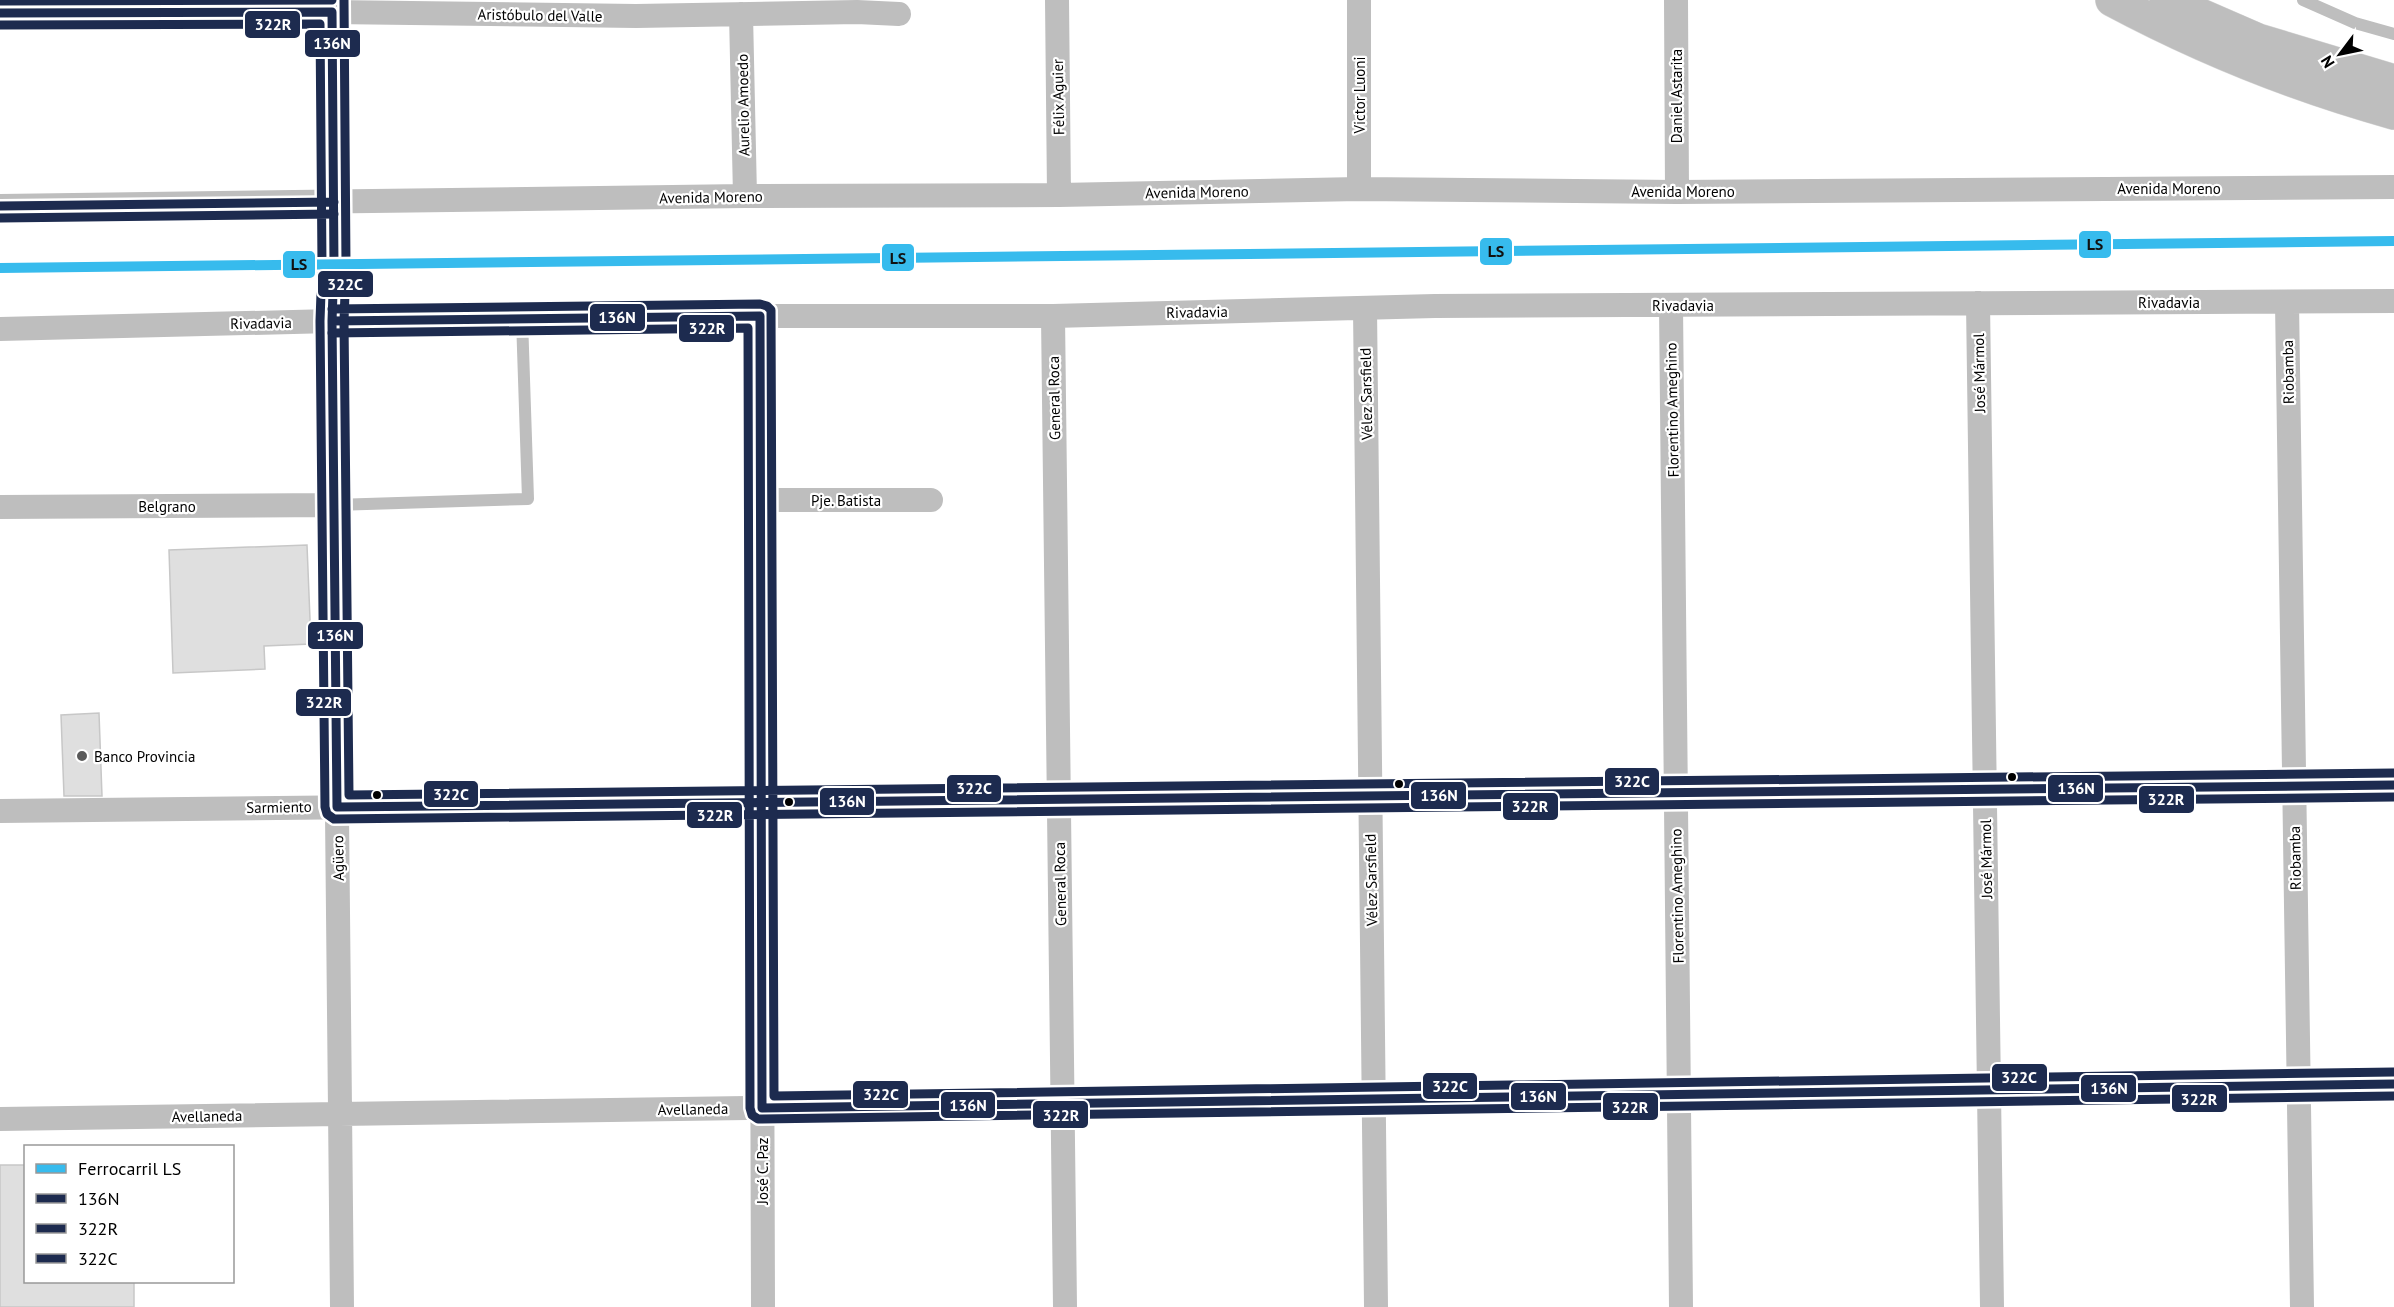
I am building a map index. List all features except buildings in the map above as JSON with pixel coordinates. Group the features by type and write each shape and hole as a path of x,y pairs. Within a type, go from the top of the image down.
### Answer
{"main road":[{"path":"2112,0 2170,31 2257,68 2394,113"},
{"path":"2166,0 2258,40 2394,81"}],"street":[{"name":"Félix Aguier","path":"1057,0 1059,195"},
{"name":"Victor Luoni","path":"1359,0 1359,189"},
{"name":"Daniel Astarita","path":"1676,0 1677,192"},
{"name":"Aristóbulo del Valle","path":"0,13 332,6 636,8 741,14 857,6 899,14"},
{"name":"Agüero","path":"332,6 334,202 332,321 342,1307"},
{"name":"Aurelio Amoedo","path":"741,14 745,196"},
{"name":"Avenida Moreno","path":"0,206 745,196 1059,195 1359,189 1677,192 2394,187"},
{"name":"Rivadavia","path":"0,329 332,321 760,316 1053,316 1365,308 2394,301"},
{"name":"Riobamba","path":"2287,302 2302,1307"},
{"name":"José Mármol","path":"1978,303 1992,1307"},
{"name":"Florentino Ameghino","path":"1671,305 1681,1307"},
{"name":"Vélez Sarsfield","path":"1365,308 1376,1307"},
{"name":"José C. Paz","path":"760,316 763,1307"},
{"name":"General Roca","path":"1053,316 1065,1307"},
{"name":"Pje. Batista","path":"760,500 931,500"},
{"name":"Belgrano","path":"0,507 334,505"},
{"name":"Sarmiento","path":"0,811 2394,784"},
{"name":"Avellaneda","path":"0,1119 2394,1084"}],"lane":[{"path":"2302,0 2355,23 2394,34"},
{"path":"334,505 528,499 522,319"}],"rail line":[{"name":"LS","path":"0,268 2394,241"}],"transit line":[{"name":"322C","path":"0,1 332,0"},
{"name":"322C","path":"344,0 346,265 344,321 349,795 2394,773"},
{"name":"136N","path":"0,13 332,12 334,265 332,321 337,807 2394,785"},
{"name":"322R","path":"0,25 320,24 322,265 320,321 325,807 327,814 334,819 2394,797"},
{"name":"136N","path":"0,206 334,202"},
{"name":"322R","path":"0,218 334,214"},
{"name":"322C","path":"332,309 760,304 771,310 774,1096 2394,1072"},
{"name":"136N","path":"332,321 760,316 762,1108 2394,1084"},
{"name":"322R","path":"332,333 748,328 750,1108 752,1115 758,1119 2394,1096"}],"place":[{"name":"Banco Provincia","path":"82,756"}]}
